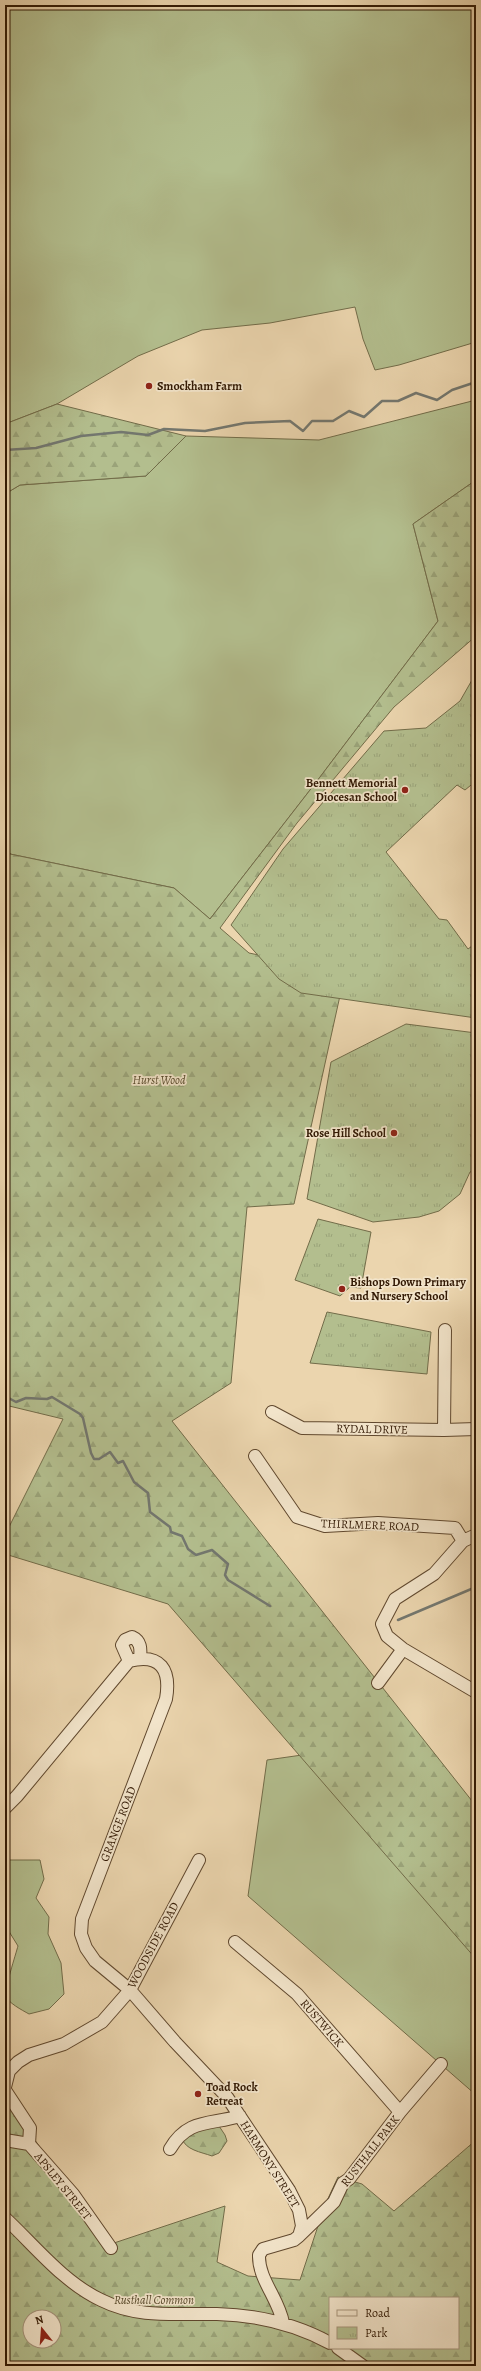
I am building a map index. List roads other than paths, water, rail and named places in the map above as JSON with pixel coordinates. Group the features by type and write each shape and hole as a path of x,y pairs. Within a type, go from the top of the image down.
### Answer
{"street":[{"path":"444,1430 445,1330"},
{"name":"RYDAL DRIVE","path":"272,1412 302,1428 476,1429"},
{"name":"THIRLMERE ROAD","path":"255,1456 297,1517 324,1526 378,1523 455,1528 463,1541"},
{"path":"476,1535 463,1541 434,1574 395,1599 382,1624 387,1636 403,1649 476,1692"},
{"path":"378,1683 403,1649"},
{"name":"GRANGE ROAD","path":"5,1808 135,1659 153,1659 165,1671 169,1682 166,1699 82,1919 81,1934 86,1948 94,1962 133,1993"},
{"name":"WOODSIDE ROAD","path":"29,2144 30,2128 5,2089 8,2071 29,2055 64,2044 102,2022 133,1993 199,1860"},
{"name":"RUSTWICK","path":"235,1942 297,1994 400,2112"},
{"name":"HARMONY STREET","path":"133,1993 175,2042 227,2097 240,2116 289,2190 299,2210 302,2226 299,2236"},
{"name":"RUSTHALL PARK","path":"299,2236 334,2202 343,2183 349,2179 400,2112 441,2064"},
{"path":"170,2149 181,2134 192,2126 240,2116"},
{"name":"APSLEY STREET","path":"5,2140 29,2144 73,2194 111,2248"},
{"path":"5,2218 70,2281 97,2298 123,2309 169,2315 216,2314 250,2316 283,2323 329,2343"},
{"path":"283,2323 281,2311 260,2268 259,2255 263,2249 294,2240 299,2236"},
{"path":"339,2349 363,2366"}],"waterway":[{"path":"5,450 36,448 81,436 121,432 148,435 164,429 205,431 245,423 290,421 303,431 312,421 333,421 349,411 364,417 382,401 398,401 416,393 437,400 452,390 473,383 476,384"},
{"path":"5,1396 16,1402 26,1398 47,1399 52,1397 80,1414 83,1418 91,1453 94,1459 99,1459 110,1452 118,1463 123,1461 134,1482 148,1493 150,1512 170,1527 171,1532 182,1536 188,1549 196,1555 212,1550 228,1564 225,1575 228,1580 270,1606"},
{"path":"398,1620 476,1587"}],"place":[{"name":"Smockham Farm","path":"149,386"},
{"name":"Bennett Memorial Diocesan School","path":"405,790"},
{"name":"Rose Hill School","path":"394,1133"},
{"name":"Bishops Down Primary and Nursery School","path":"342,1289"},
{"name":"Toad Rock Retreat","path":"198,2094"}],"park label":[{"name":"Hurst Wood","path":"159,1080"},
{"name":"Rusthall Common","path":"154,2300"}]}
